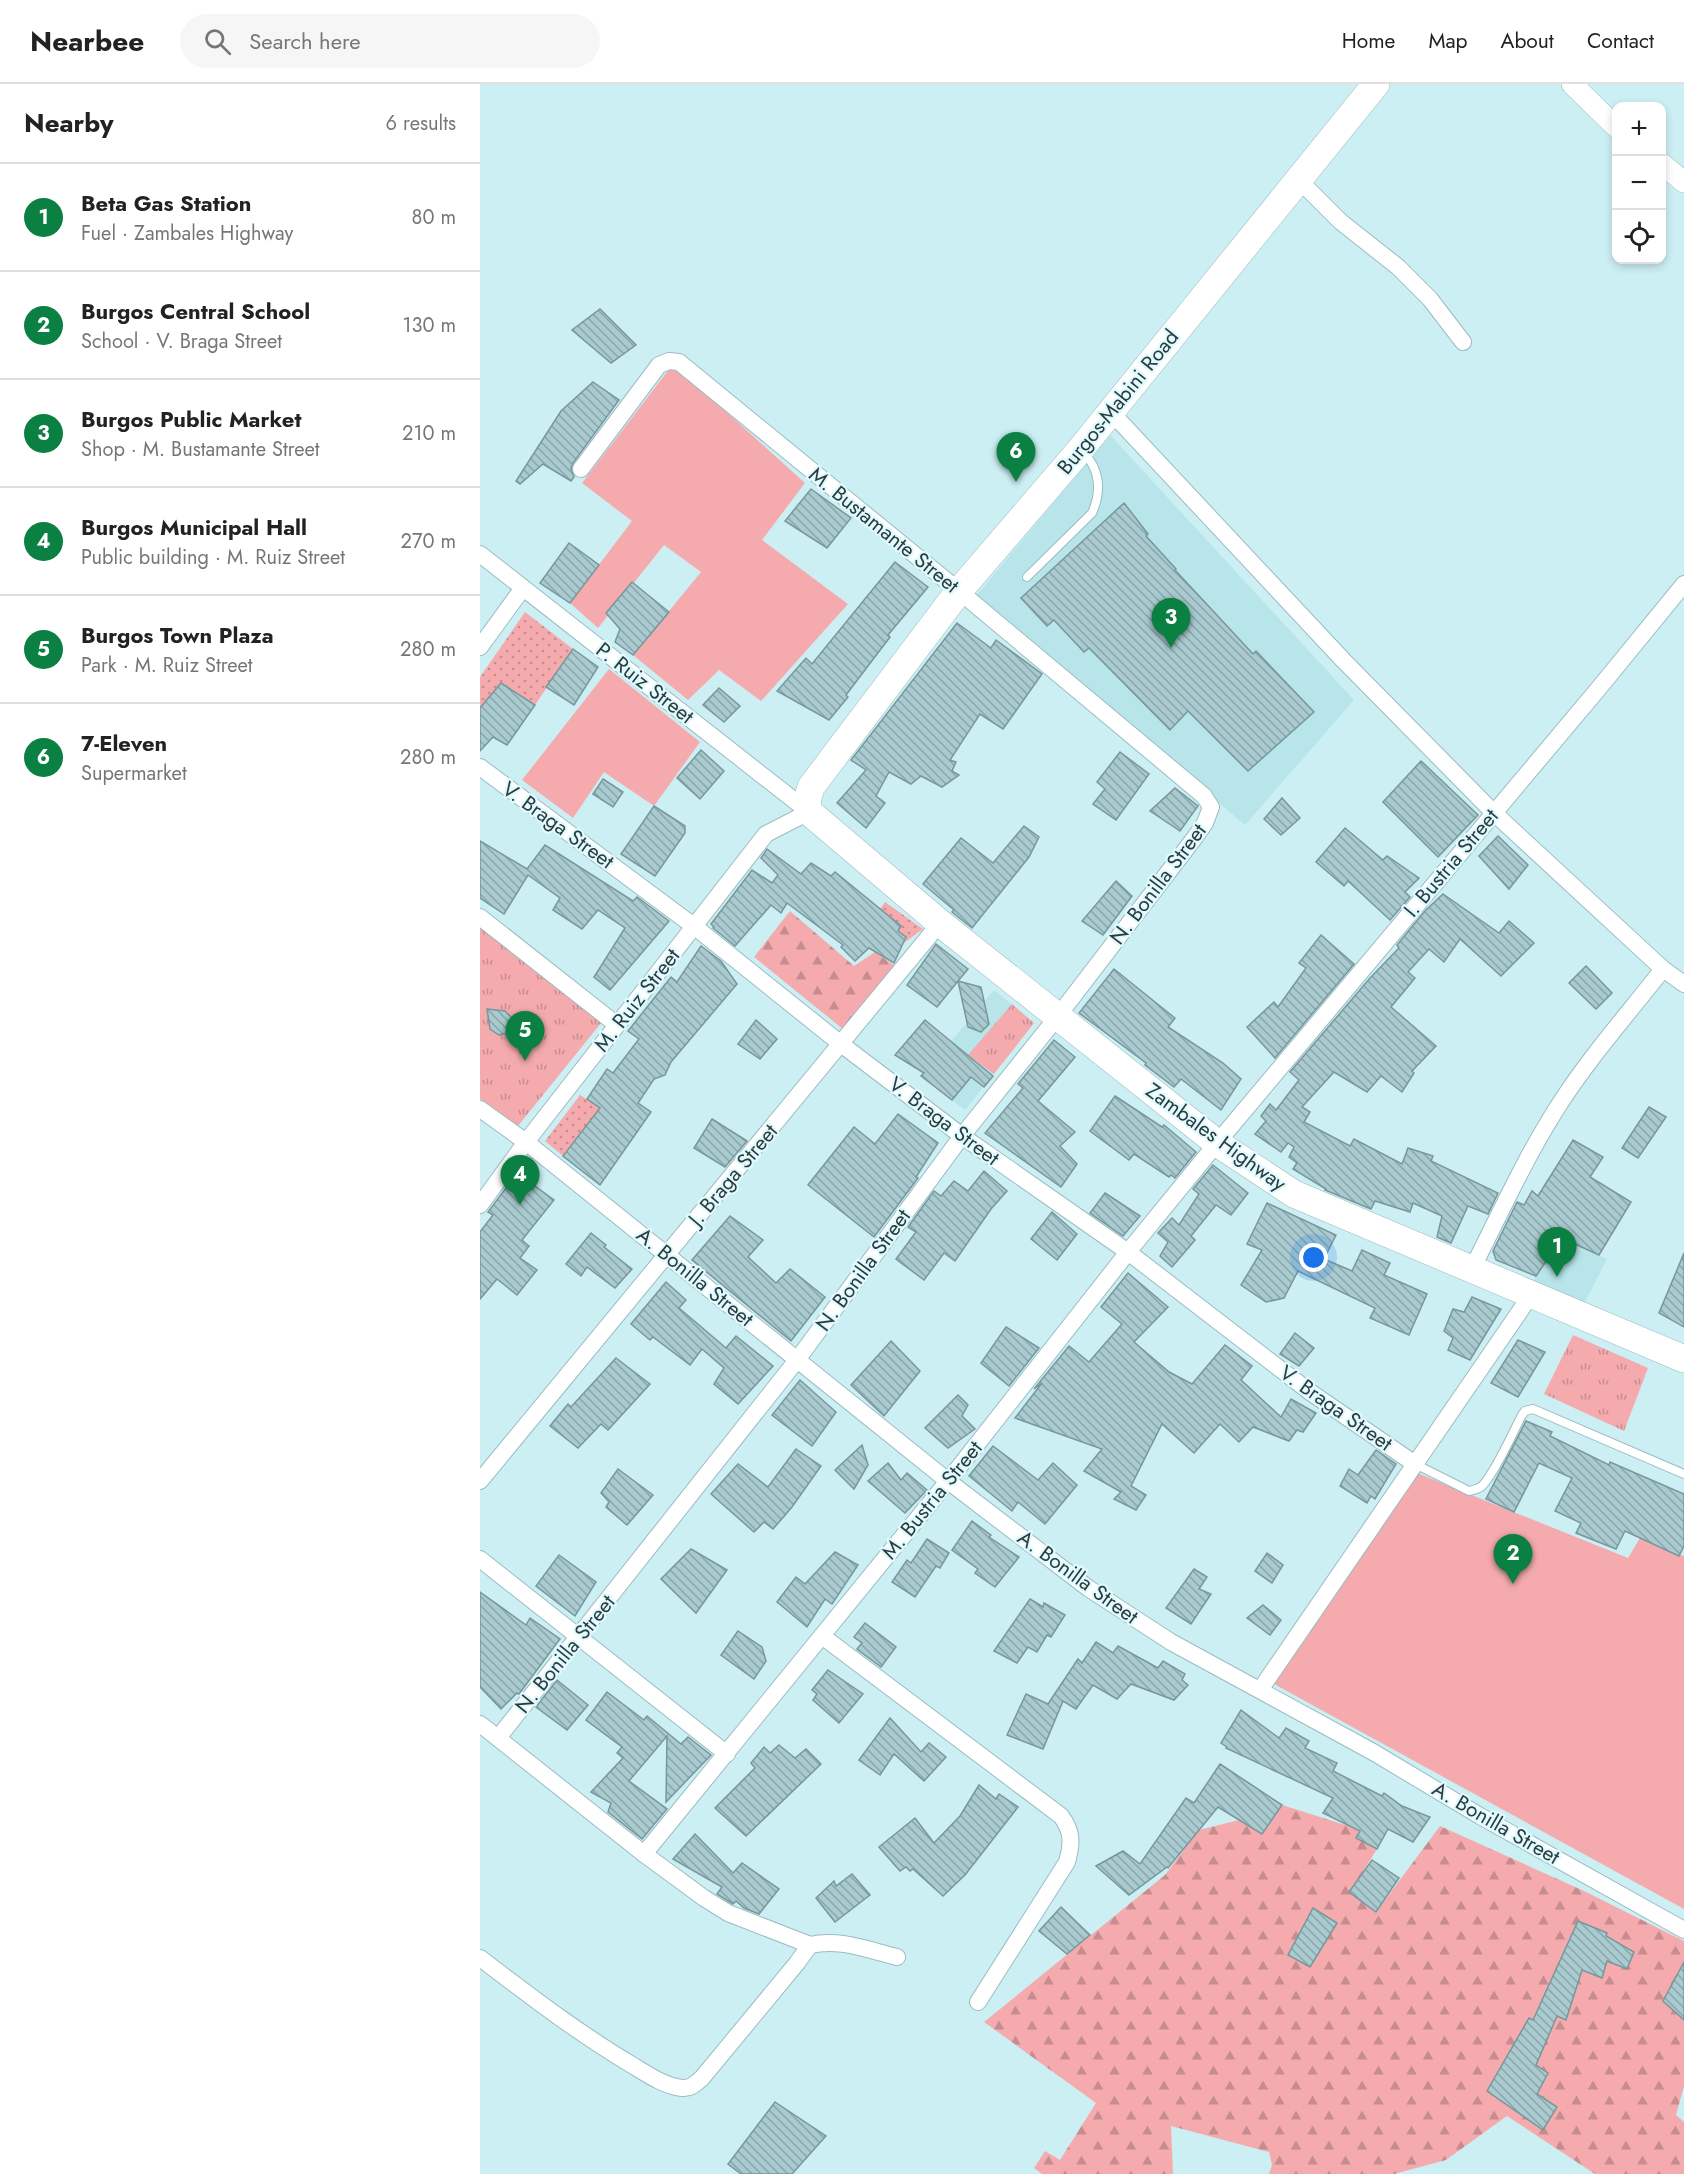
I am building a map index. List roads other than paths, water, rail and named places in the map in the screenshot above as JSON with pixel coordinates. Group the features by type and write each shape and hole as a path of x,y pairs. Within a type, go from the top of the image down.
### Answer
{"main road":[{"name":"Burgos-Mabini Road","path":"809,812 807,801 811,786 959,591 1080,450 1376,84"},
{"name":"Zambales Highway","path":"809,812 940,923 1217,1143 1294,1194 1684,1359"}],"street":[{"path":"1572,84 1612,122"},
{"path":"1666,167 1684,182"},
{"path":"1298,179 1341,222 1398,267 1430,299 1463,342"},
{"name":"M. Bustamante Street","path":"581,469 659,365 673,361 679,362 959,591 1204,796"},
{"path":"1111,412 1344,660 1493,812 1663,969 1684,984"},
{"name":"P. Ruiz Street","path":"480,554 809,812"},
{"name":"I. Bustria Street","path":"1217,1143 1684,584"},
{"path":"480,647 523,588"},
{"name":"V. Braga Street","path":"480,767 695,927 841,1044 962,1136 1128,1252 1310,1392 1415,1464"},
{"name":"N. Bonilla Street","path":"498,1738 797,1360 962,1136 1058,1016 1205,823 1211,807 1204,796"},
{"name":"M. Ruiz Street","path":"480,1205 526,1142 766,834 809,812"},
{"path":"480,917 617,1025"},
{"name":"J. Braga Street","path":"480,1481 940,923"},
{"path":"1471,1270 1531,1153 1557,1108 1582,1072 1663,969"},
{"name":"A. Bonilla Street","path":"480,1109 526,1142 668,1254 948,1481 1088,1588 1171,1642 1373,1752 1480,1816 1684,1930"},
{"name":"M. Bustria Street","path":"644,1854 948,1481 1217,1143"},
{"path":"1260,1690 1532,1294"},
{"path":"480,1560 727,1754"},
{"path":"822,1636 1061,1816 1068,1826 1071,1846 1066,1862 978,2002"},
{"path":"480,1724 644,1854 728,1913 810,1945 839,1942 897,1957"},
{"path":"480,1958 605,2049 657,2079 683,2088 694,2085 702,2078 797,1964 810,1945"}],"lane":[{"path":"1027,578 1092,513 1097,502 1099,488 1096,470 1080,450"},
{"path":"1415,1464 1469,1491 1475,1490 1481,1487 1489,1477 1522,1415 1533,1409 1682,1473 1684,1463"}],"place":[{"name":"7-Eleven","path":"1016,482"},
{"name":"Burgos Public Market","path":"1171,648"},
{"name":"Burgos Town Plaza","path":"525,1061"},
{"name":"Burgos Municipal Hall","path":"520,1205"},
{"name":"Beta Gas Station","path":"1557,1277"},
{"name":"Burgos Central School","path":"1513,1584"}]}
